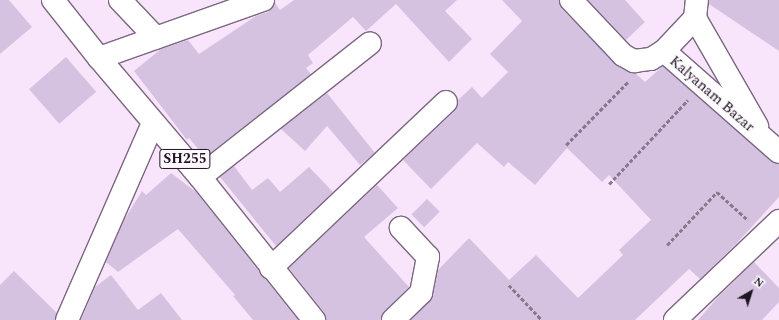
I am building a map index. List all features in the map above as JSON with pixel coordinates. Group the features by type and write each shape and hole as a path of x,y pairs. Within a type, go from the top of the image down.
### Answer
{"street":[{"name":"SH255","path":"53,0 99,58 200,177 271,268 314,320"},
{"path":"120,0 156,38"},
{"path":"99,58 263,0"},
{"name":"Kalyanam Bazar","path":"571,0 623,55 634,61 657,55 702,85 772,146"},
{"path":"657,55 696,9 772,146"},
{"path":"200,177 370,43"},
{"path":"271,268 446,102"},
{"path":"67,320 153,122"},
{"path":"393,320 421,293 428,257 401,228"},
{"path":"675,320 772,228"}],"path":[{"path":"566,145 657,55"},
{"path":"609,184 702,85"},
{"path":"667,245 717,192 772,228"},
{"path":"509,285 542,320"}],"building":[{"path":"0,0 9,0 32,27 0,54"},
{"path":"294,0 457,0 445,11 472,39 449,62 396,4 366,31 353,17 308,55 313,63 306,68 311,74 205,157 189,138 187,140 134,71 161,49 188,40 199,54 256,16 268,12 275,3 280,10"},
{"path":"502,0 559,0 562,9 617,66 635,73 645,82 663,66 771,161 779,164 779,197 736,244 700,279 689,269 635,320 411,320 433,296 438,270 469,238 509,280 536,255 578,298 623,255 619,250 651,220 609,175 602,182 567,148 535,185 508,162 504,167 477,143 431,189 403,160 455,111 458,100 472,87 482,98 508,72 490,54 522,21"},
{"path":"588,0 625,0 645,22 626,40"},
{"path":"709,0 779,0 779,51 709,4"},
{"path":"66,57 96,92 59,124 29,89"},
{"path":"327,93 375,153 360,165 327,126 305,151 281,129"},
{"path":"234,166 252,190 268,178 280,192 309,167 333,192 276,246 220,177"},
{"path":"171,173 196,192 298,320 253,320 233,296 235,295 178,229 118,272 106,262 124,220 142,191 146,195"},
{"path":"377,185 398,208 364,237 409,287 384,311 381,320 326,320 324,312 289,268"},
{"path":"427,199 440,212 424,227 411,215"},
{"path":"754,262 779,288 779,302 762,320 698,320 718,297"},
{"path":"14,271 57,313 55,320 0,320 0,285"},
{"path":"111,275 138,310 161,293 182,320 81,320 95,287"}]}
